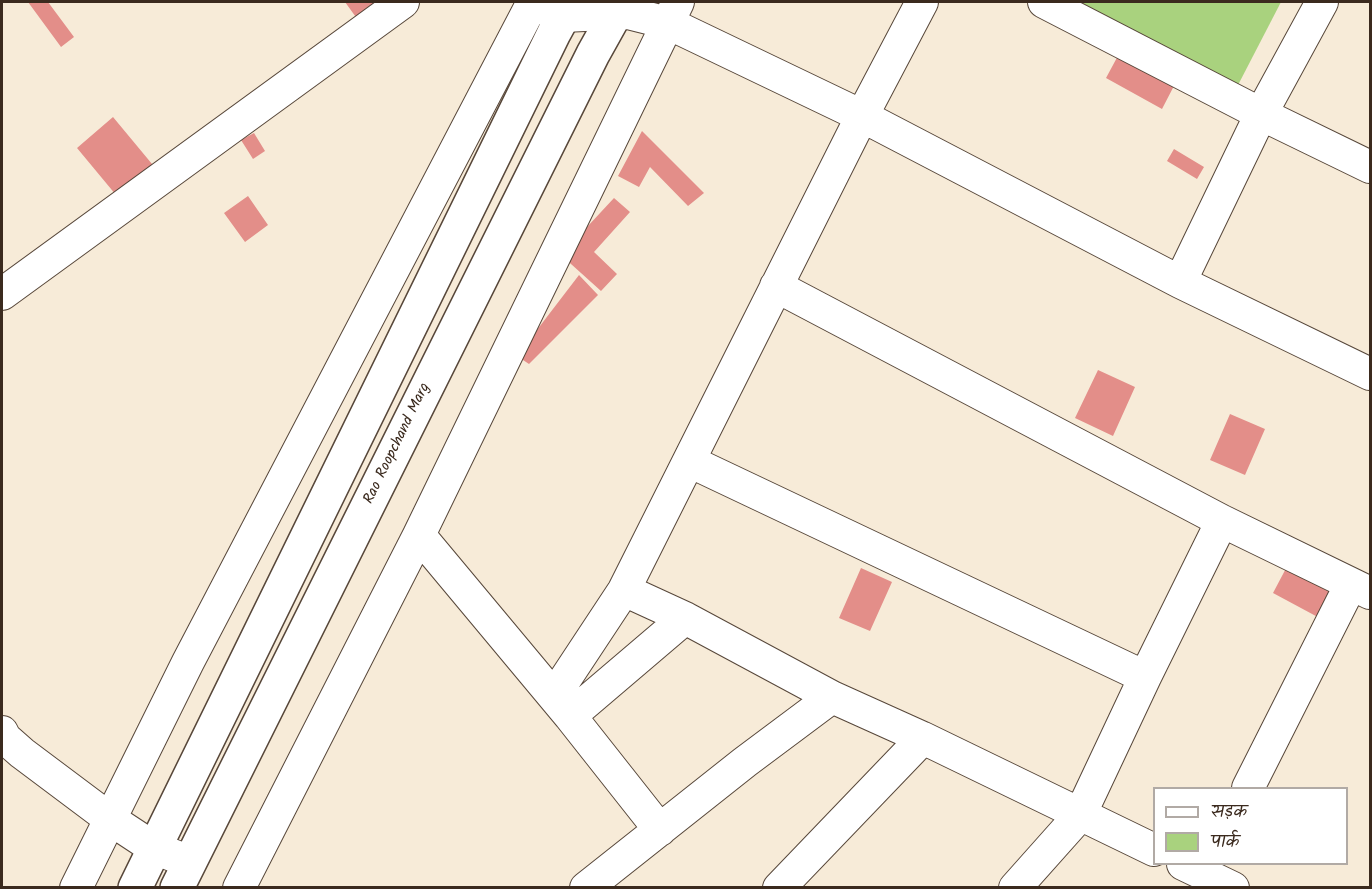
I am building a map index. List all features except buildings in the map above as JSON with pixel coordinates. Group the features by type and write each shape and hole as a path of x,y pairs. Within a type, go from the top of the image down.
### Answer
{"main road":[{"name":"Rao Roopchand Marg","path":"184,875 582,75 618,8"},
{"path":"135,888 567,9"}],"street":[{"path":"2,294 403,2"},
{"path":"562,706 624,590 862,116 922,2"},
{"path":"1044,2 1261,114 1371,167"},
{"path":"1180,282 1261,114 1322,2"},
{"path":"76,888 193,651 530,3 567,9 618,8 628,13 673,12 862,116 1180,282 1371,374"},
{"path":"239,888 419,535 673,12"},
{"path":"776,286 1222,522 1361,588 1249,787"},
{"path":"689,461 1145,677"},
{"path":"1015,888 1080,815 1222,522"},
{"path":"419,535 562,706 660,830"},
{"path":"624,590 685,618 832,697 923,738 1153,849"},
{"path":"562,706 685,618"},
{"path":"586,888 745,762 832,697"},
{"path":"2,732 5,738 22,753 110,819 154,848 184,875"},
{"path":"778,888 923,738"},
{"path":"1200,867 1233,888"}],"green space":[{"path":"1070,2 1281,2 1237,87"}]}
